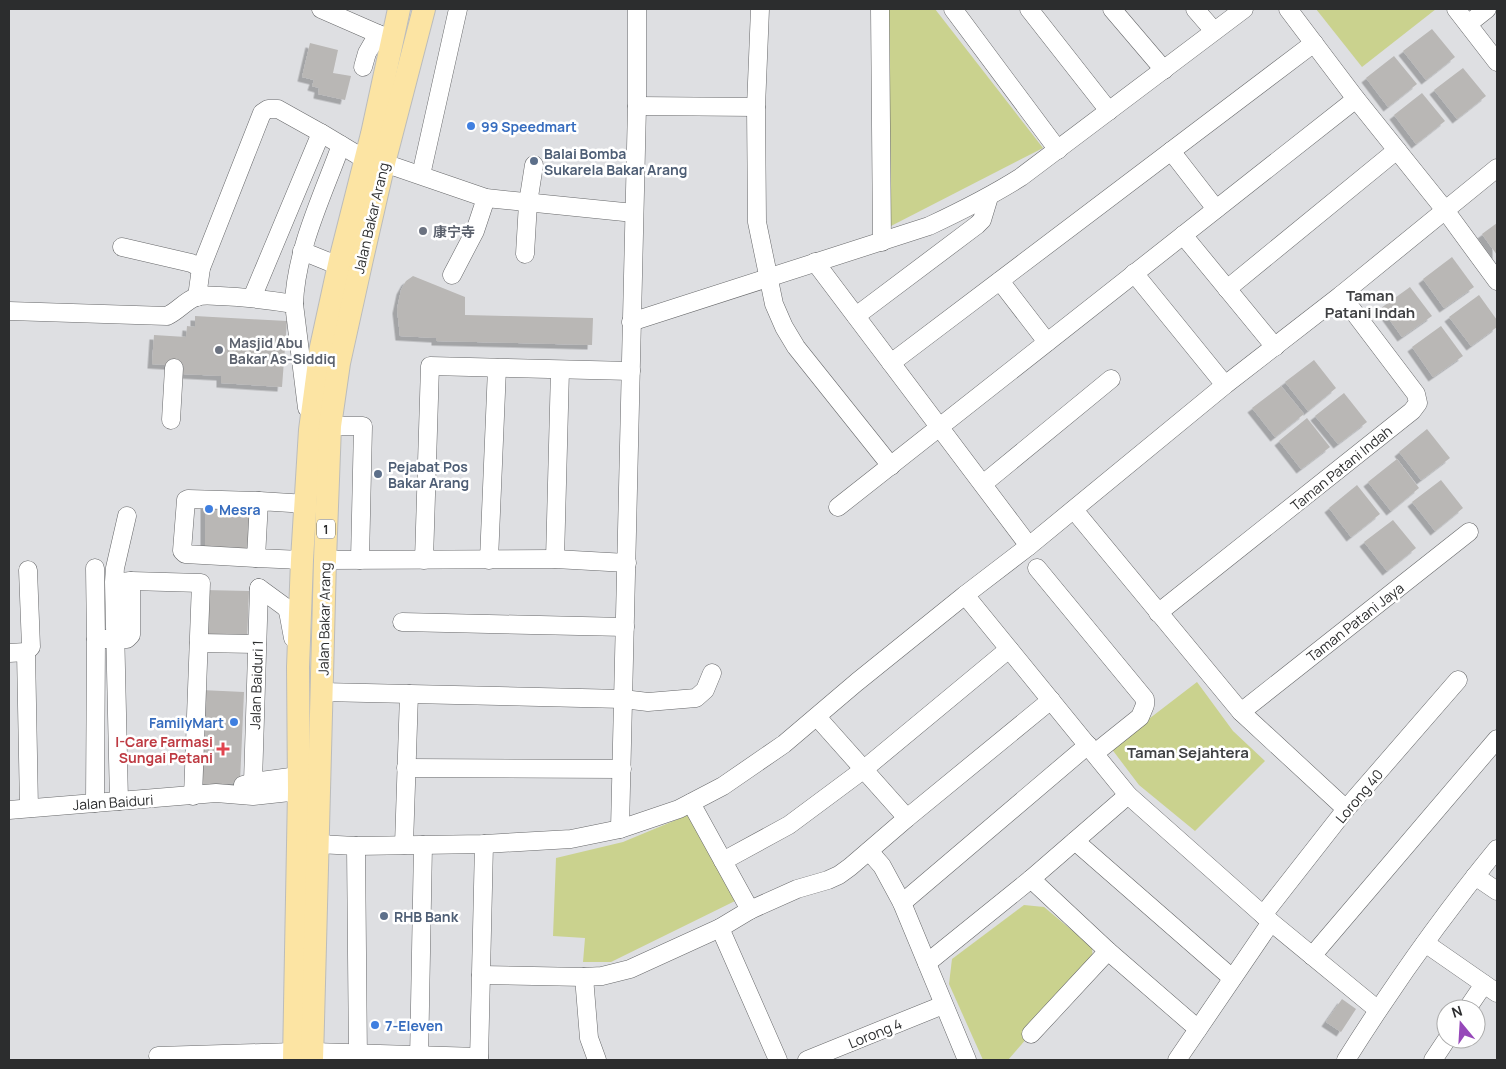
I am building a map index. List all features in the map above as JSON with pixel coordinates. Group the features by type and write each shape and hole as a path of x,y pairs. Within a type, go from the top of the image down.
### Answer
{"main road":[{"name":"Jalan Bakar Arang","path":"303,1056 298,784 298,667 302,560 307,504 320,428 339,363 375,161 385,37 399,9"},
{"name":"Jalan Bakar Arang","path":"303,1056 318,844 322,692 325,560 320,428 321,347 339,266 424,9"}],"street":[{"path":"321,9 352,16 385,37 367,54 363,67"},
{"path":"421,175 458,9"},
{"path":"620,829 637,106 637,9"},
{"path":"760,9 756,107 757,222 774,304 796,348 891,466"},
{"path":"880,9 882,242"},
{"path":"952,9 1058,150"},
{"path":"1029,9 1109,111"},
{"path":"1112,9 1164,70"},
{"path":"1195,9 1214,31"},
{"path":"631,322 929,226 989,197 1058,150 1244,9"},
{"path":"1288,9 1356,99 1445,210 1497,281"},
{"path":"1456,9 1497,62"},
{"path":"1468,24 1487,9"},
{"path":"891,363 1314,43"},
{"path":"838,507 1356,99"},
{"path":"637,106 756,107"},
{"path":"197,296 201,268 262,113 268,108 278,109 341,145 375,161 486,198 634,213"},
{"path":"252,298 321,133"},
{"path":"341,145 302,251 294,288 294,304 320,428 363,426 360,560"},
{"path":"1227,289 1397,150"},
{"path":"1171,151 1216,209"},
{"path":"525,254 528,203 534,165"},
{"path":"318,844 356,846 556,841 620,829 691,803 723,786 752,768 784,744 965,595 1074,510 1224,385 1342,295 1497,168"},
{"path":"856,316 977,225 985,214 989,197"},
{"path":"452,275 475,231 486,198"},
{"path":"1183,235 1274,347"},
{"path":"122,247 191,263 201,268"},
{"path":"302,251 339,266"},
{"path":"815,262 1029,546"},
{"path":"1134,273 1224,385"},
{"path":"1000,281 1047,342"},
{"name":"Taman Patani Indah","path":"1158,614 1412,411 1418,403 1416,394 1342,295"},
{"path":"9,311 167,316 197,296 252,298 294,304"},
{"path":"424,560 430,366 630,371"},
{"path":"171,420 174,368"},
{"path":"489,560 497,368"},
{"path":"555,559 560,370"},
{"path":"982,484 1111,379"},
{"path":"302,560 185,554 182,551 186,500 307,504"},
{"path":"256,558 259,501"},
{"path":"1074,510 1158,614 1241,712 1346,809"},
{"path":"96,639 127,639 132,635 123,582 115,568 127,516"},
{"name":"Taman Patani Jaya","path":"1241,712 1469,532"},
{"path":"325,560 555,559 627,563"},
{"path":"94,803 95,568"},
{"path":"902,903 1091,749 1140,717 1146,705 1145,699 1037,568"},
{"path":"28,570 31,647 17,653 29,808"},
{"path":"123,582 201,583 193,796"},
{"name":"Jalan Baiduri 1","path":"253,782 259,588 281,603 288,611 298,667"},
{"path":"965,595 1128,795 1267,918 1378,1010"},
{"path":"402,622 625,627"},
{"path":"115,640 119,801"},
{"path":"199,643 257,644"},
{"path":"722,861 789,825 863,770 1009,649"},
{"path":"322,692 623,699 648,702 696,698 705,690 712,673"},
{"name":"Lorong 40","path":"1177,1060 1232,978 1267,918 1346,809 1458,680"},
{"path":"404,845 409,694"},
{"path":"481,975 584,977 602,976 630,969 720,928 750,910 796,890 839,875 850,868 907,818 1051,700"},
{"path":"817,717 907,818"},
{"path":"1312,956 1497,739"},
{"path":"406,768 622,769"},
{"name":"Jalan Baiduri","path":"9,810 193,796 216,793 253,782 298,784"},
{"name":"Jalan Baiduri","path":"216,793 252,796 298,784"},
{"path":"927,963 1031,879 1128,795"},
{"path":"691,803 750,910"},
{"path":"1075,841 1232,978"},
{"path":"158,1056 479,1058 484,844"},
{"path":"419,1057 423,845"},
{"path":"356,846 358,1056"},
{"path":"1346,1060 1425,943 1497,849"},
{"path":"869,851 882,866 902,903 967,1060"},
{"path":"1475,876 1497,891"},
{"path":"1031,879 1108,951 1198,1029"},
{"path":"720,928 778,1060"},
{"path":"1425,943 1491,988 1478,999"},
{"path":"1031,1034 1108,951"},
{"path":"584,977 588,1038 597,1060"},
{"name":"Lorong 4","path":"807,1060 943,1005"},
{"path":"1433,1060 1440,1049"}],"green space":[{"path":"886,9 935,9 1043,148 891,226"},
{"path":"1316,9 1436,9 1362,67"},
{"path":"1197,682 1233,731 1265,761 1195,831 1139,785 1111,748"},
{"path":"688,815 735,901 611,962 583,962 585,938 553,936 556,858 623,842"},
{"path":"1024,905 1044,907 1092,947 1093,962 1008,1060 983,1060 949,984 952,959"}],"building":[{"path":"1432,29 1455,57 1426,80 1403,51"},
{"path":"310,43 338,50 333,73 351,76 345,100 318,94 319,88 312,86 314,80 302,77"},
{"path":"1394,56 1417,84 1388,107 1366,78"},
{"path":"1463,68 1486,96 1457,119 1434,90"},
{"path":"1422,93 1445,121 1416,144 1394,115"},
{"path":"1497,223 1497,255 1482,234"},
{"path":"1452,257 1474,287 1444,308 1423,279"},
{"path":"413,276 465,297 465,315 593,318 592,345 436,341 436,338 400,336 397,309 401,290 406,281"},
{"path":"1410,287 1432,316 1402,337 1381,308"},
{"path":"1479,295 1497,320 1497,327 1471,346 1449,317"},
{"name":"Masjid Abu Bakar As-Siddiq","path":"195,316 287,321 282,387 221,383 221,376 183,374 184,366 152,364 154,335 186,337 187,326 195,327"},
{"path":"1441,326 1463,356 1433,377 1412,347"},
{"path":"1314,360 1336,388 1308,411 1285,382"},
{"path":"1281,386 1304,414 1275,437 1252,408"},
{"path":"1344,393 1367,422 1338,444 1315,416"},
{"path":"1307,418 1330,447 1301,469 1279,441"},
{"path":"1427,429 1450,458 1421,480 1399,452"},
{"path":"1397,459 1419,488 1391,511 1368,482"},
{"path":"1441,480 1463,508 1435,531 1412,502"},
{"path":"1357,485 1380,514 1351,537 1329,508"},
{"path":"253,503 253,553 205,553 205,504"},
{"path":"1393,520 1416,548 1387,571 1364,542"},
{"path":"204,590 249,591 247,642 202,645"},
{"path":"201,690 244,692 240,782 197,789"},
{"path":"1342,999 1356,1009 1341,1032 1326,1022"}],"place":[{"name":"99 Speedmart","path":"471,126"},
{"name":"Balai Bomba Sukarela Bakar Arang","path":"534,161"},
{"name":"康宁寺","path":"423,231"},
{"name":"Masjid Abu Bakar As-Siddiq","path":"219,350"},
{"name":"Pejabat Pos Bakar Arang","path":"378,474"},
{"name":"Mesra","path":"209,509"},
{"name":"FamilyMart","path":"234,722"},
{"name":"I-Care Farmasi Sungai Petani","path":"223,749"},
{"name":"RHB Bank","path":"384,916"},
{"name":"7-Eleven","path":"375,1025"}],"district":[{"name":"Taman Patani Indah","path":"1370,304"},
{"name":"Taman Sejahtera","path":"1188,752"}]}
